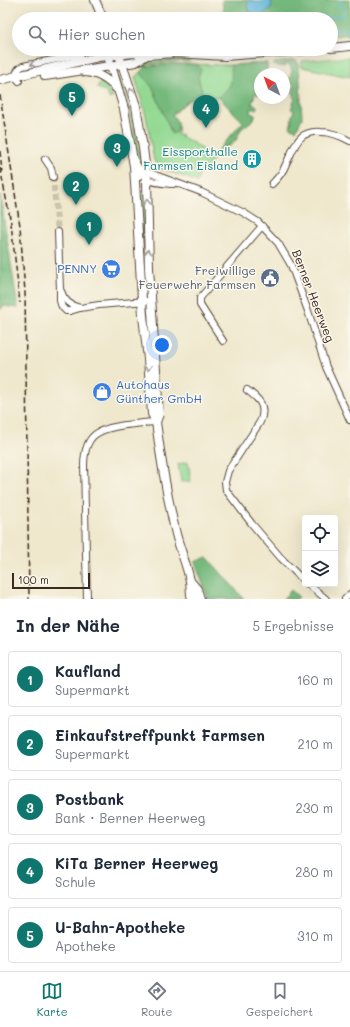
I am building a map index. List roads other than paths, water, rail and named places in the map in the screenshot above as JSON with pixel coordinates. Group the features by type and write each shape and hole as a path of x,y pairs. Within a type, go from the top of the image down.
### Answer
{"main road":[{"path":"95,0 99,12"},
{"path":"338,47 350,46"},
{"path":"0,85 96,56"},
{"path":"108,56 125,115 131,154 142,177 159,414 156,422"},
{"path":"119,56 136,106 143,148 142,301 152,414 156,422 164,481 176,536 190,582 192,599"},
{"path":"0,80 17,79 136,62 145,56"},
{"path":"79,70 92,72 102,76 119,92"},
{"path":"190,582 197,589 200,599"}],"street":[{"path":"272,184 281,174 297,142 305,134 313,131 324,132 339,135 350,141"},
{"path":"45,159 51,168 53,177"},
{"name":"Berner Heerweg","path":"142,177 156,175 201,192 244,213 262,226 278,243 289,260 308,311 326,367 350,420"},
{"path":"223,341 200,305 200,298 262,226"},
{"path":"58,232 60,301 62,307 67,311 80,308 151,300"},
{"path":"60,290 63,298 62,307"},
{"path":"63,298 71,305 80,308"},
{"path":"247,390 261,402 263,415 228,471 225,482 226,490 281,558 302,579"},
{"path":"87,599 84,464 84,455 87,446 95,434 107,428 156,422"},
{"path":"312,587 326,599"},
{"path":"345,599 350,594"}],"water":[{"path":"251,0 257,2 269,0 272,2 271,8 266,12 251,12 247,7 248,2"}],"waterway":[{"path":"338,16 343,16 344,12 339,4 341,0"},
{"path":"338,28 350,30"}],"tunnel":[{"path":"53,177 58,232"}],"railway":[{"path":"0,95 20,226 25,292 29,599"},
{"path":"0,151 2,173"},
{"path":"0,168 11,223 20,303"}],"place":[{"name":"U-Bahn-Apotheke","path":"72,116"},
{"name":"KiTa Berner Heerweg","path":"206,128"},
{"name":"Eissporthalle Farmsen Eisland","path":"252,159"},
{"name":"Postbank","path":"117,167"},
{"name":"Einkaufstreffpunkt Farmsen","path":"76,205"},
{"name":"Kaufland","path":"89,245"},
{"name":"PENNY","path":"111,269"},
{"name":"Freiwillige Feuerwehr Farmsen","path":"270,278"},
{"name":"Autohaus Günther GmbH","path":"102,392"}]}
